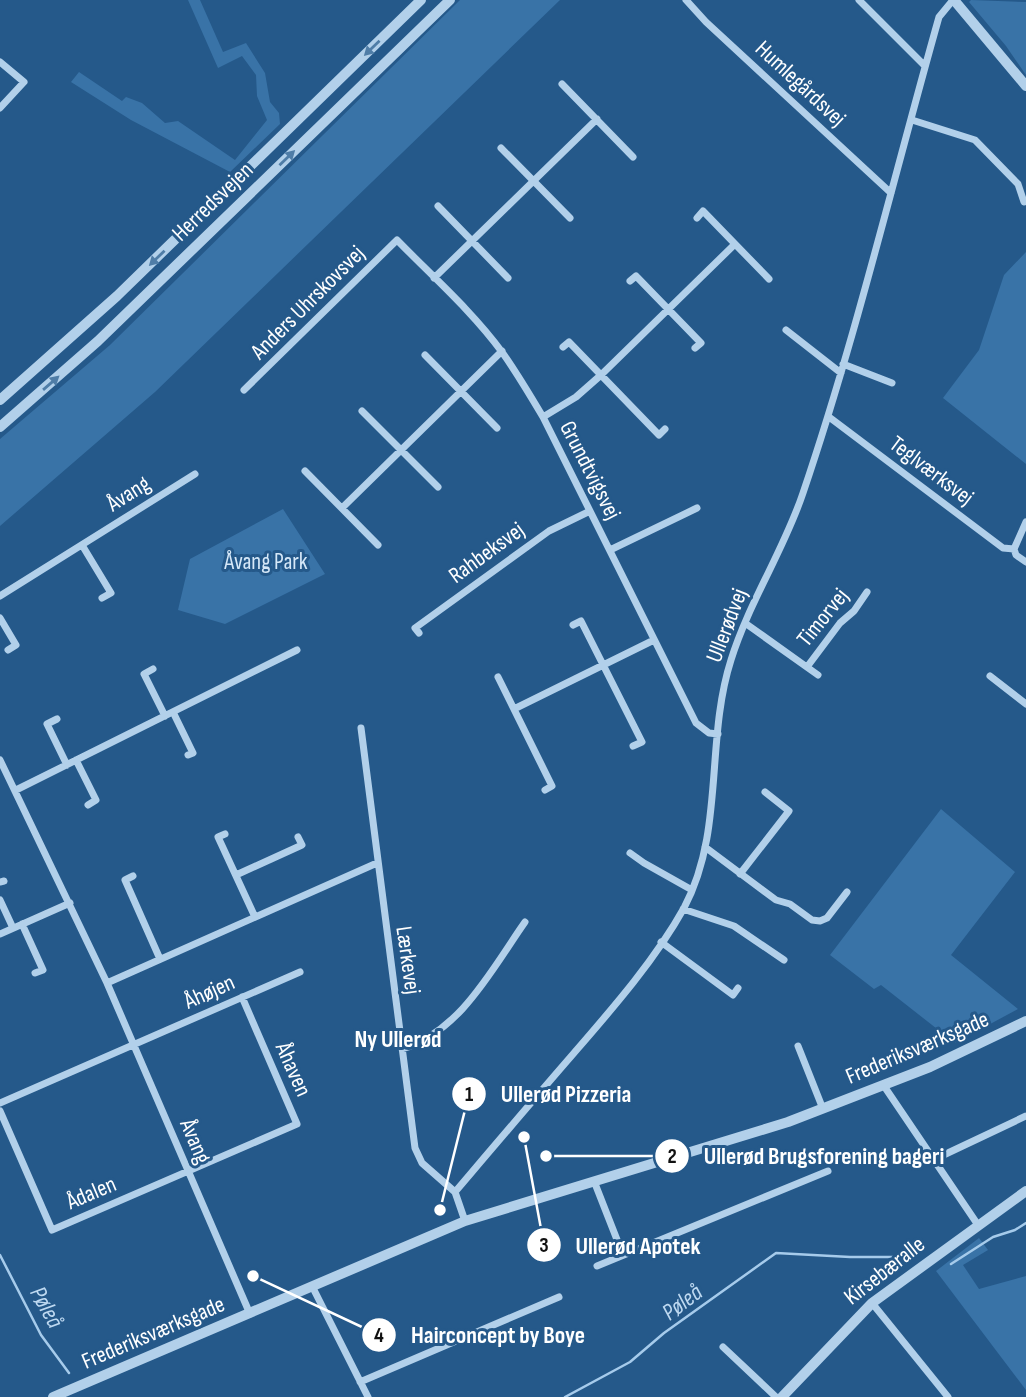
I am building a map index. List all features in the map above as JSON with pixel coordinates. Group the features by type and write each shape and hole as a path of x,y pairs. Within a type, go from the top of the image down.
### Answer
{"street":[{"name":"Herredsvejen","path":"0,400 117,296 421,0"},
{"name":"Herredsvejen","path":"0,428 98,341 450,0"},
{"name":"Humlegårdsvej","path":"686,0 706,22 891,193"},
{"path":"859,0 925,66"},
{"name":"Ullerødvej","path":"455,1192 616,1004 683,909 692,890 699,872 710,822 723,690 730,660 801,500 829,417 939,17 953,0"},
{"path":"953,0 1026,86"},
{"path":"0,62 23,82 0,108"},
{"path":"562,84 634,157"},
{"path":"435,278 597,119"},
{"path":"912,120 975,140 1018,184 1024,202"},
{"path":"501,148 570,218"},
{"path":"438,205 508,278"},
{"path":"697,218 703,211 769,279"},
{"name":"Grundtvigsvej","path":"397,240 502,351 543,417 696,723 709,733 718,734"},
{"name":"Anders Uhrskovsvej","path":"244,390 397,240"},
{"path":"543,417 576,397 601,375 735,244"},
{"path":"630,281 636,276 701,343 695,348"},
{"path":"786,330 841,373"},
{"path":"563,347 569,342 659,435 665,429"},
{"path":"342,508 502,351"},
{"path":"425,355 498,428"},
{"path":"843,364 892,383"},
{"path":"362,411 438,487"},
{"name":"Teglværksvej","path":"829,417 1003,548 1014,549 1016,555 1026,562"},
{"path":"305,471 378,545"},
{"name":"Åvang","path":"0,596 195,474"},
{"path":"610,550 697,508"},
{"name":"Rahbeksvej","path":"419,633 415,628 549,531 590,511"},
{"path":"1014,549 1026,522"},
{"path":"1019,540 1026,535"},
{"path":"82,545 111,593 102,598"},
{"name":"Timorvej","path":"807,667 867,592"},
{"path":"0,618 16,645 8,650"},
{"path":"573,625 581,621 642,742 633,746"},
{"name":"Timorvej","path":"745,622 818,675"},
{"path":"514,709 654,640"},
{"path":"16,790 297,650"},
{"path":"153,669 144,674 165,716"},
{"path":"990,676 1026,704"},
{"path":"498,677 552,786 545,790"},
{"path":"173,712 193,753 187,755"},
{"path":"57,719 47,724 67,765"},
{"name":"Lærkevej","path":"361,728 415,1148 422,1163 455,1192 466,1221"},
{"name":"Åvang","path":"0,760 107,983 250,1314"},
{"path":"76,760 96,800 88,804"},
{"path":"740,874 789,811 765,792"},
{"path":"225,834 218,837 255,917"},
{"path":"236,875 302,845 298,837"},
{"path":"705,847 776,900 790,904 812,920 820,922 827,918 847,892"},
{"path":"631,853 692,890"},
{"path":"107,983 377,863"},
{"path":"133,876 125,880 160,959"},
{"path":"0,900 13,928"},
{"path":"0,934 70,903"},
{"path":"683,909 734,926 784,960"},
{"path":"402,1049 422,1040 463,1010 524,922"},
{"path":"22,924 43,970 35,973"},
{"path":"661,942 733,995 738,988"},
{"name":"Åhøjen","path":"134,1045 300,972"},
{"name":"Åhaven","path":"188,1171 297,1124 242,998"},
{"name":"Frederiksværksgade","path":"53,1397 466,1221 788,1122 960,1054 1026,1021"},
{"path":"0,1103 134,1045"},
{"name":"Frederiksværksgade","path":"798,1046 823,1109"},
{"path":"884,1086 978,1225"},
{"name":"Ådalen","path":"0,1111 51,1230 188,1171"},
{"path":"933,1160 1026,1116"},
{"path":"597,1266 828,1171"},
{"path":"594,1181 623,1255"},
{"name":"Kirsebæralle","path":"782,1397 872,1303 1026,1191"},
{"path":"312,1286 368,1397"},
{"path":"360,1382 559,1297"},
{"path":"872,1303 948,1397"},
{"path":"723,1347 776,1397"}],"green space":[{"path":"188,0 200,0 223,52 246,43 265,73 270,102 279,113 280,124 230,172 131,120 71,82 79,72 122,101 126,97 142,103 165,123 178,121 235,160 267,120 257,96 256,75 242,56 218,68"},
{"path":"460,0 560,0 155,392 0,526 0,439 110,345"},
{"path":"969,2 1026,2 1026,75"},
{"path":"1026,252 1026,464 943,398 979,350 1004,275"},
{"name":"Åvang Park","path":"283,509 325,574 225,624 178,610 190,559"},
{"path":"941,809 1015,872 951,955 1018,1009 955,1043 881,985 874,989 830,955"},
{"path":"979,1238 988,1250 963,1265 979,1289 1026,1276 1026,1390 936,1271"}],"waterway":[{"name":"Pøleå","path":"951,1264 993,1237 1015,1230 1026,1223"},
{"name":"Pøleå","path":"565,1397 630,1362 664,1333 776,1253 906,1257"},
{"name":"Pøleå","path":"0,1255 41,1335 69,1373"}],"place":[{"name":"Ullerød Apotek","path":"524,1137"},
{"name":"Ullerød Brugsforening bageri","path":"546,1156"},
{"name":"Ullerød Pizzeria","path":"440,1210"},
{"name":"Hairconcept by Boye","path":"253,1276"}],"district":[{"name":"Ny Ullerød","path":"398,1039"}]}
